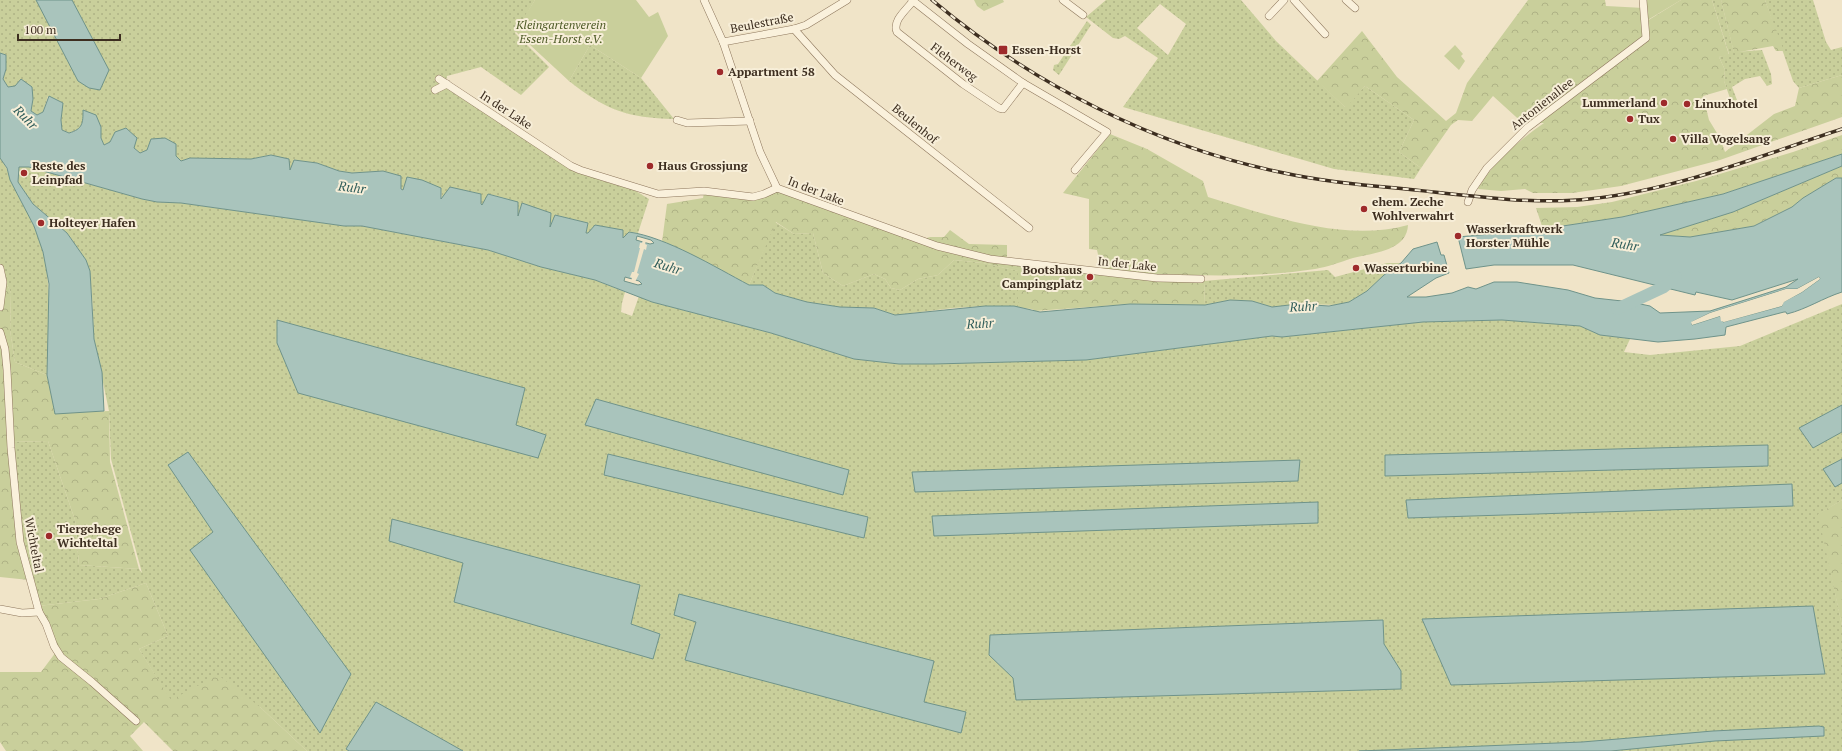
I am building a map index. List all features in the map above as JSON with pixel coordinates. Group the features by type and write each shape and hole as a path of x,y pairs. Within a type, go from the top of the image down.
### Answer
{"street":[{"path":"704,0 723,42 770,175 774,179 774,189"},
{"name":"Beulestraße","path":"723,42 794,29 806,25 847,0"},
{"path":"1064,0 1082,15"},
{"path":"1269,16 1284,0"},
{"path":"1294,0 1325,34"},
{"path":"1346,0 1354,8"},
{"name":"Antonienallee","path":"1468,202 1473,188 1487,168 1523,132 1646,38 1643,0"},
{"name":"Fleherweg","path":"1023,83 1003,109 999,108 963,84 897,32 897,21 912,1 968,44 1023,83 1107,132 1075,170"},
{"name":"Beulenhof","path":"794,29 835,74 1029,228"},
{"name":"In der Lake","path":"439,79 571,166 658,194 704,191 752,197 764,194 774,189 909,237 937,246 990,259 1157,278 1201,279"},
{"path":"435,90 447,84"},
{"path":"677,120 695,123 750,121"},
{"path":"0,268 3,282 0,307"},
{"name":"Wichteltal","path":"0,332 5,348 12,455 20,542 39,612 46,624 54,646 61,657 136,721"},
{"path":"0,609 22,613 39,612"}],"green space":[{"path":"0,0 535,0 515,33 549,67 521,95 481,67 447,76 446,82 570,167 629,187 649,199 638,233 629,232 623,238 623,231 595,225 588,234 586,233 588,223 555,215 550,227 551,214 518,216 508,199 489,194 483,205 481,204 481,194 469,191 442,199 441,188 408,177 403,190 383,171 352,173 339,171 317,163 294,160 291,170 271,155 251,159 190,158 181,161 167,153 150,151 140,153 115,132 110,142 104,145 101,138 101,127 84,110 82,125 78,129 69,133 62,130 61,120 63,103 48,96 43,112 37,115 31,111 33,99 15,86 8,87 3,79 6,69 6,55 0,53"},
{"name":"Kleingartenverein Essen-Horst e.V.","path":"535,0 636,0 649,17 658,12 668,36 641,78 590,45 569,81 515,31"},
{"path":"974,0 1003,0 1004,2 984,11 977,6"},
{"path":"1106,0 1241,0 1276,41 1345,107 1365,86 1414,120 1399,152 1421,168 1414,179 1334,169 1123,107 1158,58 1125,36 1119,39 1113,38 1086,17","holes":["1160,4 1186,24 1168,55 1137,28"]},
{"path":"1528,0 1605,0 1606,6 1644,8 1647,21 1681,0 1712,0 1729,55 1719,57 1725,70 1724,81 1727,89 1703,96 1709,120 1720,138 1725,152 1774,114 1795,106 1799,88 1842,75 1842,117 1720,160 1621,186 1572,193 1533,193 1525,189 1501,191 1478,189 1490,171 1507,153 1526,136 1544,123 1533,123 1526,126 1493,96 1472,121 1458,120 1451,125 1421,168 1399,152 1414,120 1365,86 1346,108 1317,81 1362,31 1397,77 1446,121 1456,113 1467,83"},
{"path":"1645,0 1681,0 1646,21"},
{"path":"1712,0 1721,0 1734,52 1762,50 1771,74 1772,84 1767,86 1760,76 1745,79 1732,87 1737,100 1731,101 1724,81 1725,70 1719,57 1729,54"},
{"path":"1721,0 1765,0 1784,51 1776,51 1773,46 1734,53"},
{"path":"1765,0 1813,0 1826,42 1831,50 1842,47 1842,75 1799,88 1793,81"},
{"path":"1087,21 1091,25 1059,75 1053,70 1054,65 1058,64"},
{"path":"590,45 641,78 674,119 643,117 606,106 569,81"},
{"path":"1455,45 1463,54 1461,56 1465,61 1459,70 1444,56"},
{"path":"1110,134 1147,149 1203,181 1208,197 1281,219 1332,229 1358,231 1383,230 1408,225 1406,234 1395,246 1379,252 1320,268 1289,272 1235,275 1182,275 1102,272 1097,250 1089,249 1089,199 1063,193"},
{"path":"1842,135 1842,154 1723,194 1622,217 1543,229 1536,208 1577,207 1612,202 1696,181 1793,152"},
{"path":"0,158 5,165 14,188 31,219 43,252 49,298 47,375 15,362 10,330 11,293 0,269"},
{"path":"1842,166 1842,178 1836,178 1803,198 1792,207 1754,226 1690,237 1659,235 1733,212"},
{"path":"19,167 29,167 157,202 181,203 344,226 362,226 488,250 541,267 595,280 625,292 621,312 632,316 639,296 652,302 771,333 854,359 899,364 1086,360 1272,336 1282,337 1423,322 1502,320 1580,326 1600,335 1630,339 1624,352 1650,355 1740,346 1842,304 1842,500 1819,514 1842,626 1842,751 307,751 260,707 172,703 139,649 168,636 146,583 99,599 38,606 23,551 11,442 48,441 75,520 79,565 139,569 142,573 111,459 109,411 94,339 92,295 86,260 67,233 33,204 18,182"},
{"path":"777,189 921,240 930,237 944,237 950,230 969,244 1007,245 1007,261 1157,279 1204,281 1205,305 1130,304 1035,311 1032,309 1018,308 1018,271 983,263 954,260 938,275 918,279 900,290 891,288 885,279 874,274 843,286 823,273 813,233 794,234 776,222 749,285 662,242 667,204 703,198 704,193 753,198"},
{"path":"775,222 794,234 813,233 823,273 843,286 874,274 885,279 891,288 900,290 918,279 938,275 954,260 983,263 1019,271 1018,308 985,306 895,315 874,308 840,307 807,302 775,293 763,285 749,285"},
{"path":"1387,263 1401,263 1384,275 1367,291 1349,302 1339,305 1298,304 1272,307 1252,301 1230,300 1205,305 1204,281 1328,270 1335,277"},
{"path":"0,269 11,293 10,330 15,362 47,375 55,413 109,411 110,462 139,569 79,565 75,520 48,441 11,442 14,499 29,580 0,577"},
{"path":"1842,500 1842,626 1818,514"},
{"path":"146,583 168,636 139,649 171,700 218,675 260,707 307,751 173,751 144,722 130,736 143,751 6,751 0,742 0,672 41,672 56,652 38,606 99,599"}],"water":[{"path":"36,0 72,0 109,70 100,90 89,88 78,81"},
{"path":"0,53 6,55 6,69 3,79 8,87 15,86 21,79 32,87 33,99 31,111 37,115 43,112 49,96 63,103 61,120 62,130 69,133 80,127 83,119 83,110 96,115 101,127 101,138 104,145 110,142 115,132 126,128 137,138 134,148 140,153 147,150 151,139 165,138 176,144 176,156 181,161 190,158 251,159 271,155 289,159 290,170 294,160 317,163 339,171 352,173 383,171 401,176 401,189 403,190 407,177 422,180 441,188 441,199 450,187 481,194 482,205 488,194 518,202 518,216 522,203 551,213 550,227 555,215 588,223 586,233 588,233 595,225 623,230 623,238 629,232 643,235 674,246 749,285 763,285 775,293 807,302 840,307 874,308 895,315 985,306 1014,306 1040,312 1130,304 1205,305 1230,300 1252,301 1272,307 1298,304 1329,306 1349,302 1367,291 1384,275 1401,263 1413,249 1437,242 1441,255 1444,255 1449,273 1436,278 1407,297 1426,297 1452,293 1468,287 1476,289 1494,282 1517,282 1568,290 1595,298 1631,302 1650,306 1660,313 1710,311 1786,287 1798,279 1732,300 1696,292 1695,295 1573,265 1494,265 1466,269 1458,237 1543,229 1622,217 1723,194 1842,154 1842,166 1733,212 1660,235 1690,237 1754,226 1792,207 1803,198 1836,178 1842,178 1842,292 1794,312 1787,314 1784,312 1726,327 1725,335 1658,342 1600,335 1580,326 1502,320 1423,322 1282,337 1272,336 1086,360 899,364 854,359 771,333 652,302 595,280 541,267 488,250 362,226 344,226 181,203 157,202 29,167 19,167 18,182 33,204 67,233 86,260 90,271 94,339 102,372 104,411 55,414 47,375 49,284 43,252 34,226 10,180 7,168 0,158","holes":["637,236 651,240 654,243 650,244 636,240","625,277 639,281 642,284 638,285 624,281","1819,277 1820,279 1802,292 1783,302 1782,306 1723,322 1720,316 1692,325 1692,322 1710,313 1786,289 1797,289"]},
{"path":"277,320 525,388 516,425 546,435 538,458 298,393 277,343"},
{"path":"596,399 849,470 843,495 585,425"},
{"path":"1842,405 1842,432 1813,448 1799,428"},
{"path":"1768,445 1768,466 1385,476 1385,455"},
{"path":"188,452 351,674 320,733 190,550 213,532 168,465"},
{"path":"608,454 868,517 864,538 604,475"},
{"path":"1842,459 1842,483 1835,487 1823,469"},
{"path":"1300,460 1298,481 915,492 912,472"},
{"path":"1792,484 1793,506 1408,518 1406,500"},
{"path":"1318,502 1318,523 934,536 932,516"},
{"path":"392,519 640,585 631,624 660,634 653,659 454,602 463,563 389,541"},
{"path":"679,594 934,661 924,702 966,712 961,733 685,660 696,622 674,615"},
{"path":"1813,606 1825,674 1451,685 1422,619"},
{"path":"1383,620 1384,644 1401,671 1401,689 1016,700 1013,678 989,655 990,635"},
{"path":"376,702 463,751 349,751 346,749"},
{"path":"1824,727 1824,736 1715,741 1611,751 1359,751 1582,742 1713,731"}],"pier":[{"path":"643,240 646,241 645,244 647,245 646,250 644,249 637,273 639,274 635,282 631,281 632,278 630,277 632,272 634,272 640,243 642,243"},
{"path":"1819,277 1820,279 1802,292 1784,302 1782,306 1724,322 1721,321 1720,316 1692,325 1691,322 1710,313 1786,289 1797,289","holes":["1807,286 1782,300 1781,305 1724,320 1720,314 1704,319 1711,315 1786,291 1797,291"]}],"waterway":[{"name":"Ruhr","path":"1617,309 1664,287 1676,277"}],"railway":[{"path":"932,0 1011,59 1054,85 1143,129 1189,147 1236,162 1298,176 1368,186 1516,200 1580,200 1621,195 1686,180 1749,161 1842,129"}],"place":[{"name":"Essen-Horst","path":"1003,50"},
{"name":"Appartment 58","path":"720,72"},
{"name":"Lummerland","path":"1664,103"},
{"name":"Linuxhotel","path":"1687,104"},
{"name":"Tux","path":"1630,119"},
{"name":"Villa Vogelsang","path":"1673,139"},
{"name":"Haus Grossjung","path":"650,166"},
{"name":"Reste des Leinpfad","path":"24,173"},
{"name":"ehem. Zeche Wohlverwahrt","path":"1364,209"},
{"name":"Holteyer Hafen","path":"41,223"},
{"name":"Wasserkraftwerk Horster Mühle","path":"1458,236"},
{"name":"Wasserturbine","path":"1356,268"},
{"name":"Bootshaus Campingplatz","path":"1090,277"},
{"name":"Tiergehege Wichteltal","path":"49,536"}]}
